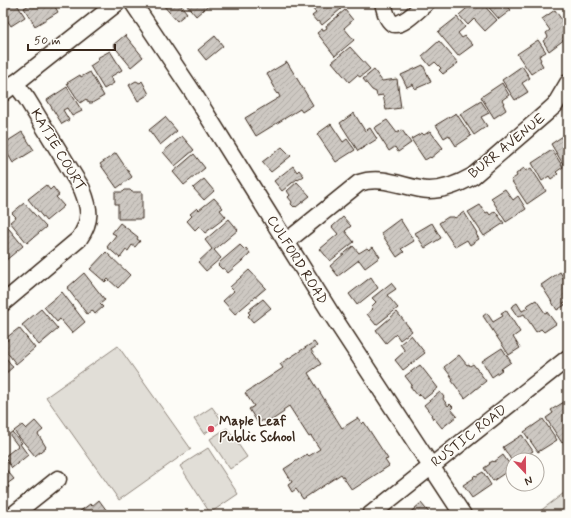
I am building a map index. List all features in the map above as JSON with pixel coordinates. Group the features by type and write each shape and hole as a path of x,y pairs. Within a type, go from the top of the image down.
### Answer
{"street":[{"path":"9,88 117,3"},
{"name":"CULFORD ROAD","path":"133,3 192,91 286,242 430,467 463,515"},
{"path":"383,3 388,18 395,24 404,22 426,3"},
{"name":"BURR AVENUE","path":"286,242 359,183 376,180 428,190 451,187 472,176 546,114 555,105 568,83"},
{"name":"KATIE COURT","path":"3,303 80,239 88,220 88,205 82,189 27,99 9,88"},
{"name":"RUSTIC ROAD","path":"370,515 568,358"},
{"path":"13,515 58,478"}],"shaded area":[{"path":"118,346 191,449 119,500 46,397"},
{"path":"212,407 222,421 204,434 194,419"},
{"path":"227,428 247,457 230,469 210,439"},
{"path":"208,448 238,494 210,513 180,466"},
{"path":"568,490 568,515 535,515"}],"building":[{"path":"3,3 16,3 25,17 11,26 3,14"},
{"path":"30,3 53,3 58,12 35,26 24,8 31,4"},
{"path":"179,3 187,13 177,21 162,4"},
{"path":"185,3 211,3 196,16"},
{"path":"318,3 342,3 339,6 341,9 322,25 312,16 316,13 312,8"},
{"path":"473,3 482,3 497,20 485,31 474,19 468,25 459,15"},
{"path":"485,3 505,3 511,10 499,19"},
{"path":"345,10 353,20 344,28 354,40 335,56 317,33 322,29 324,30 327,28 326,26"},
{"path":"555,10 568,29 568,33 563,37 565,39 549,51 543,41 548,37 546,33 550,30 542,19"},
{"path":"457,17 465,27 458,33 462,38 465,36 473,45 458,56 438,32"},
{"path":"125,35 143,57 131,67 113,45"},
{"path":"215,36 223,46 206,60 198,50"},
{"path":"538,40 546,52 539,56 543,66 531,74 517,54"},
{"path":"439,41 458,63 443,74 439,70 441,68 435,62 430,66 422,56"},
{"path":"350,47 370,69 360,77 357,75 349,82 332,62"},
{"path":"110,51 122,70 110,77 114,83 104,89 90,66 99,60 97,58"},
{"path":"287,62 313,105 302,112 300,109 256,136 245,118 280,97 274,90 275,88 267,74"},
{"path":"423,65 431,82 415,89 413,84 407,87 401,75"},
{"path":"522,66 530,78 522,83 528,92 515,100 502,80"},
{"path":"374,70 382,81 397,79 401,108 386,110 383,95 377,96 376,92 372,90 363,79"},
{"path":"90,72 104,96 92,103 89,103 86,99 80,103 67,83 80,75 81,77"},
{"path":"136,81 140,83 142,81 149,94 138,101 129,85"},
{"path":"502,83 509,95 502,100 506,110 494,118 481,97"},
{"path":"67,87 82,111 72,116 67,108 63,110 69,120 62,124 47,100"},
{"path":"481,101 489,113 481,117 487,126 474,135 460,114"},
{"path":"354,113 365,131 370,128 377,139 358,151 340,123"},
{"path":"456,113 471,136 456,146 449,135 444,138 436,125"},
{"path":"165,117 177,131 160,145 149,130"},
{"path":"387,120 397,133 402,130 411,143 398,152 395,147 389,151 374,128"},
{"path":"331,124 343,142 347,139 355,150 336,162 317,134"},
{"path":"430,131 443,148 431,158 430,157 425,160 411,139 422,133 424,135"},
{"path":"22,132 34,150 13,163 3,144"},
{"path":"182,136 194,150 175,166 163,152"},
{"path":"563,136 564,139 568,136 568,161 563,164 551,144"},
{"path":"282,147 291,156 271,172 262,162"},
{"path":"552,150 563,167 556,172 558,174 551,179 549,176 542,181 532,163"},
{"path":"116,153 132,177 117,188 100,164"},
{"path":"194,154 205,168 184,185 173,172"},
{"path":"293,166 297,172 299,170 304,176 298,180 297,179 282,191 274,181"},
{"path":"524,168 526,171 531,168 546,191 527,204 511,180"},
{"path":"204,179 214,191 204,200 193,188"},
{"path":"297,182 310,196 294,207 291,204 292,202 288,197 290,195 287,191"},
{"path":"46,185 50,190 53,187 59,195 56,197 64,206 46,221 28,199"},
{"path":"505,189 513,200 518,196 526,209 506,222 491,198"},
{"path":"125,190 142,192 142,219 118,219 118,204 115,204 115,192 123,192"},
{"path":"214,198 223,208 220,210 226,217 205,233 199,226 195,230 187,221 192,216 190,214 197,208 199,210"},
{"path":"24,203 46,227 27,243 10,222 16,217 12,213"},
{"path":"480,205 486,213 488,212 490,215 495,211 504,223 484,236 468,212"},
{"path":"464,212 479,239 470,245 467,240 455,247 439,223 448,217 455,218"},
{"path":"343,217 351,226 345,231 354,242 330,261 320,249 338,234 332,227"},
{"path":"229,219 238,230 214,250 221,258 206,271 198,262 212,249 205,240"},
{"path":"400,219 414,241 401,249 404,252 397,257 381,233"},
{"path":"120,223 138,237 137,239 140,241 135,247 132,245 128,251 126,250 120,258 107,247 116,235 112,233"},
{"path":"432,223 441,238 425,248 415,233"},
{"path":"5,224 23,246 5,261 3,259 3,226"},
{"path":"240,245 245,250 246,248 250,253 228,273 224,268 222,269 218,265"},
{"path":"353,246 359,253 367,248 369,250 373,247 380,257 365,268 359,260 338,276 330,266"},
{"path":"106,252 130,275 118,288 108,279 105,282 90,269"},
{"path":"249,270 266,288 235,314 223,301 234,291 230,287"},
{"path":"560,272 568,285 568,306 565,302 563,303 565,305 557,310 541,285"},
{"path":"84,273 105,300 100,304 103,307 95,314 92,310 87,314 67,288"},
{"path":"371,277 378,288 357,305 349,294"},
{"path":"391,283 396,289 387,295 398,308 376,325 367,314 373,309 371,307 376,302 372,298"},
{"path":"62,292 85,322 72,333 60,319 57,322 44,307"},
{"path":"263,299 271,308 253,322 248,316 250,314 248,312"},
{"path":"536,300 545,313 547,312 556,324 544,332 541,329 536,332 524,314 518,317 511,307 517,303 522,311 528,308 526,306"},
{"path":"41,309 58,329 39,345 22,325"},
{"path":"506,310 520,332 513,337 520,348 509,355 483,316 487,313 493,322 503,316 501,313"},
{"path":"397,312 412,331 400,340 396,334 386,343 376,330"},
{"path":"19,328 35,348 16,364 3,345 8,340 6,338"},
{"path":"411,335 425,353 403,370 395,360 405,351 400,344"},
{"path":"314,342 317,346 311,350 321,364 308,373 342,428 358,418 362,424 364,422 388,459 385,460 389,466 352,490 341,474 303,499 296,489 292,492 288,485 292,482 284,469 307,454 309,456 320,449 311,436 309,437 289,406 283,410 284,412 266,424 264,420 258,423 249,409 254,406 245,393 283,368 280,364"},
{"path":"502,348 511,362 492,377 482,361"},
{"path":"3,354 13,367 4,375 3,375"},
{"path":"459,355 467,365 469,364 470,366 473,364 486,381 465,398 452,381 453,379 444,367"},
{"path":"420,365 438,388 424,399 420,394 418,396 410,386 412,385 405,376"},
{"path":"440,392 448,406 450,404 453,407 451,409 457,416 442,428 434,418 433,419 432,415 424,405"},
{"path":"564,402 568,408 568,444 566,446 563,442 562,443 546,418 553,413 551,410"},
{"path":"543,419 557,440 538,452 524,432"},
{"path":"35,421 43,430 38,434 46,447 35,456 14,431 22,425 26,429"},
{"path":"12,432 22,443 20,444 28,455 12,468 4,457 18,446 9,434"},
{"path":"522,435 533,451 506,452 503,447"},
{"path":"503,455 505,458 505,473 493,481 484,468 490,464 489,463 494,462"},
{"path":"4,467 14,479 7,484 9,487 4,491 3,468"},
{"path":"483,472 491,485 472,498 463,485 474,478 473,477 475,475 476,476"},
{"path":"99,500 110,515 81,515 79,512 90,504 92,506"},
{"path":"421,503 431,515 407,515"}],"place":[{"name":"Maple Leaf Public School","path":"211,429"}]}
